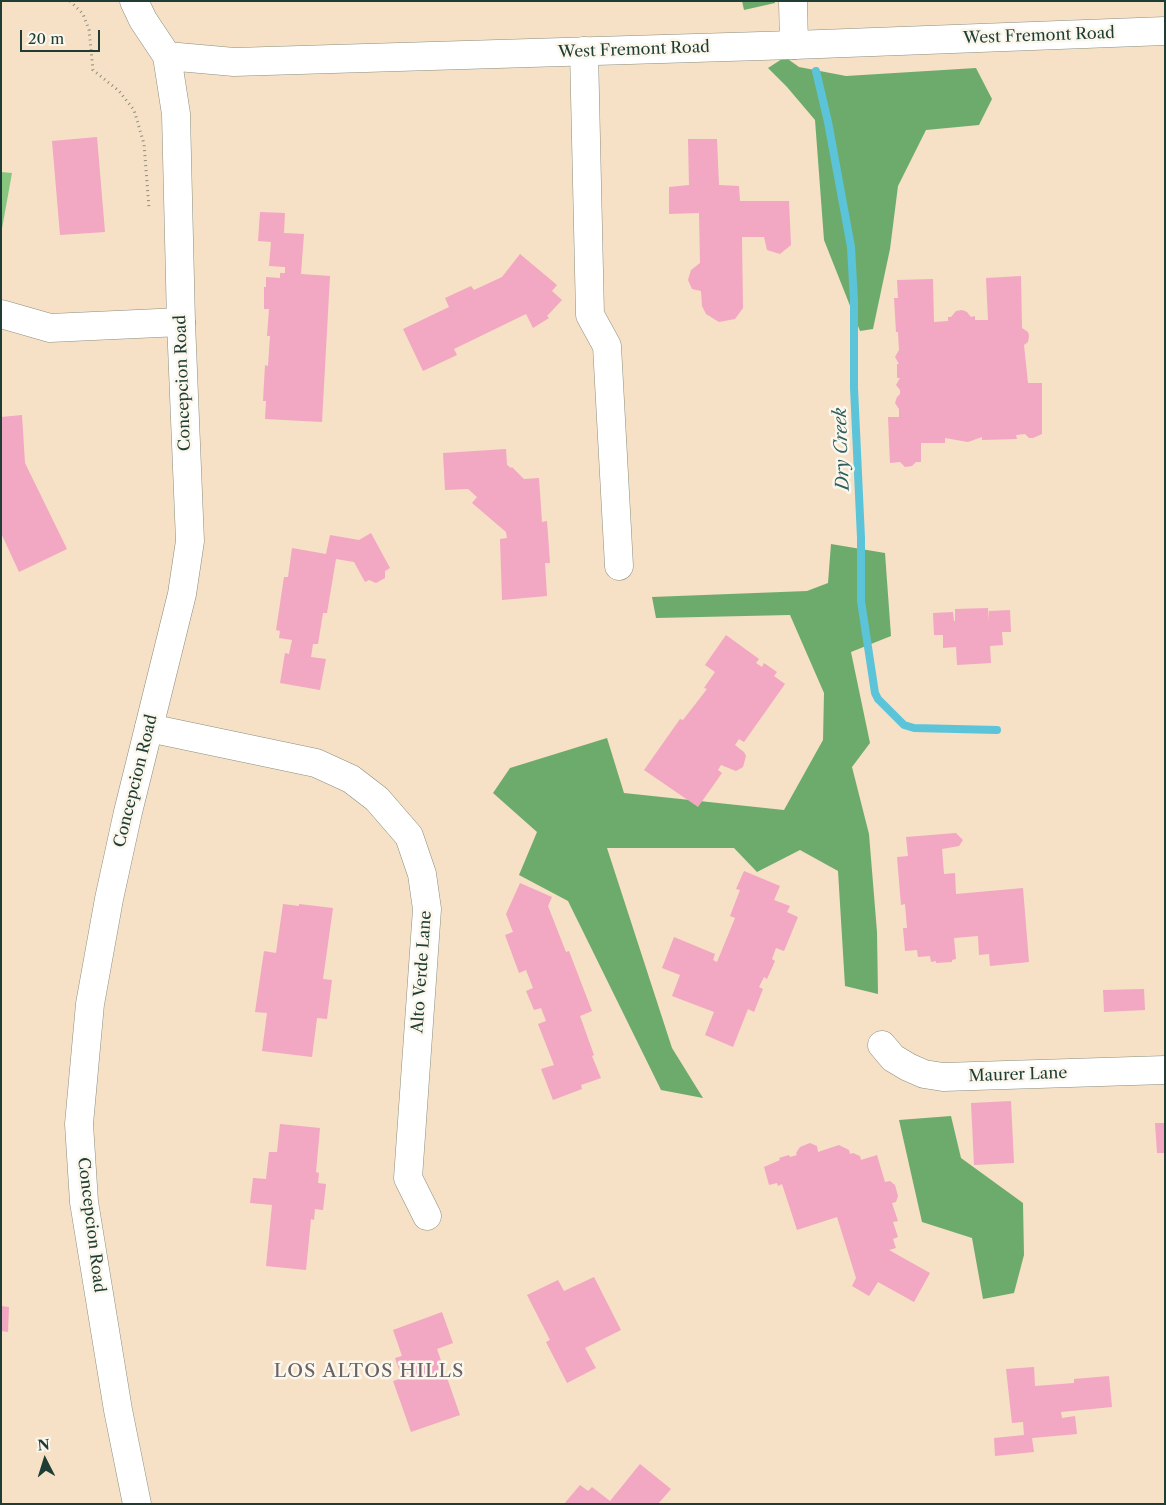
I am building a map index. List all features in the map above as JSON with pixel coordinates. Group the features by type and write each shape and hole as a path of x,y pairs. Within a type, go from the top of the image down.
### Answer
{"street":[{"path":"134,1 167,56"},
{"path":"793,1 794,45"},
{"name":"West Fremont Road","path":"167,56 234,62 794,45 1165,31"},
{"path":"584,51 590,315 607,346 619,566"},
{"name":"Concepcion Road","path":"137,1504 118,1410 84,1202 79,1124 91,994 108,899 182,594 190,541 181,322 176,114 167,56"},
{"path":"1,314 50,328 181,322"},
{"name":"Alto Verde Lane","path":"149,728 316,763 351,779 377,799 409,836 422,874 428,909 408,1178 427,1216"},
{"name":"Maurer Lane","path":"882,1045 893,1058 908,1067 924,1074 943,1077 1165,1070"}],"path":[{"path":"70,1 83,14 89,30 93,70 119,91 134,110 144,144 149,212"}],"green space":[{"path":"742,1 775,1 775,3 744,10"},
{"path":"785,57 799,67 846,76 976,68 992,99 979,125 926,130 898,186 890,249 873,329 860,331 824,240 815,120 768,68"},
{"path":"1,172 12,173 1,234"},
{"path":"831,544 885,553 891,636 851,652 870,743 852,767 869,834 877,932 878,994 845,986 838,871 800,850 757,872 734,848 607,848 672,1048 703,1098 661,1090 568,901 519,875 537,832 493,793 510,768 607,738 624,793 784,810 823,740 824,693 790,615 656,618 652,597 807,591 828,583"},
{"path":"951,1116 961,1158 1023,1203 1024,1255 1014,1293 983,1299 972,1238 922,1222 899,1120"}],"building":[{"path":"97,137 105,232 60,235 52,141"},
{"path":"688,139 717,139 719,185 739,186 740,201 789,201 791,245 780,254 767,250 764,237 742,237 743,308 735,319 719,322 706,314 702,306 701,291 692,289 688,280 691,270 700,263 699,213 669,214 669,187 689,185"},
{"path":"260,212 285,213 284,233 304,234 301,274 330,276 322,422 265,419 266,401 263,401 265,365 268,366 270,336 267,336 269,309 264,309 264,287 266,287 266,277 280,278 280,273 285,273 285,267 269,266 271,242 258,241"},
{"path":"520,254 557,285 552,291 562,300 547,316 549,318 533,328 526,314 454,349 457,355 423,371 403,329 449,307 445,298 471,286 474,290 502,277"},
{"path":"1021,276 1022,328 1028,332 1029,336 1028,342 1024,345 1028,383 1042,383 1042,434 1033,438 1029,438 1025,434 1016,435 1017,439 982,440 982,437 968,442 945,438 945,443 921,443 921,462 905,467 900,462 890,463 888,417 899,417 899,409 895,403 900,394 900,390 896,385 900,378 897,378 897,364 899,364 895,357 899,350 894,298 898,298 897,280 933,279 934,322 948,321 948,317 951,317 956,311 962,310 971,317 975,316 975,320 988,320 986,278"},
{"path":"22,415 25,463 67,549 19,572 1,533 1,417"},
{"path":"506,449 507,465 512,467 524,479 539,478 542,522 547,521 550,563 545,563 547,596 502,600 500,539 507,538 506,532 472,503 477,497 468,489 445,490 443,453"},
{"path":"371,533 390,568 385,571 385,578 376,583 369,580 365,582 354,562 336,559 327,613 323,613 318,644 313,644 311,657 326,659 320,690 280,683 285,653 289,654 292,640 279,638 280,631 276,630 284,577 288,577 292,548 326,554 330,535 359,540"},
{"path":"988,608 989,621 989,611 1010,610 1011,632 1002,632 1003,645 990,646 991,663 957,665 956,647 943,648 943,635 934,635 933,613 953,612 955,621 955,609"},
{"path":"726,635 759,659 756,663 762,667 764,663 777,672 774,676 785,684 744,742 739,739 735,745 746,756 743,767 736,771 721,765 718,770 722,773 698,807 644,770 680,719 683,720 707,689 704,688 715,672 705,665"},
{"path":"956,833 963,840 959,846 942,849 944,874 955,873 956,894 1023,888 1029,962 990,966 989,954 979,955 978,936 954,938 956,959 952,960 952,962 931,962 930,956 918,957 917,950 905,951 903,928 907,928 905,904 901,905 897,857 908,856 906,837"},
{"path":"744,871 780,886 774,900 790,906 787,912 798,917 784,951 776,948 772,959 775,961 767,979 764,977 759,987 763,989 754,1012 748,1009 733,1047 705,1035 714,1012 672,996 680,975 662,968 674,937 715,954 713,960 717,962 735,918 730,916 740,890 736,889"},
{"path":"520,883 552,897 548,906 566,952 569,951 592,1011 580,1016 601,1078 581,1085 582,1089 553,1100 541,1069 554,1065 538,1024 546,1021 541,1008 534,1010 526,991 533,988 526,970 519,973 505,935 513,932 506,914"},
{"path":"283,904 333,908 323,979 332,980 327,1019 317,1018 312,1057 262,1051 267,1013 255,1012 264,951 276,953"},
{"path":"1144,989 1145,1010 1104,1012 1103,990"},
{"path":"1011,1101 1014,1163 974,1165 971,1103"},
{"path":"1155,1123 1165,1123 1165,1153 1157,1153"},
{"path":"280,1124 320,1128 316,1172 319,1173 318,1183 326,1184 323,1210 315,1209 314,1220 311,1219 306,1270 266,1266 272,1205 250,1203 253,1178 266,1179 269,1152 277,1152"},
{"path":"810,1143 817,1146 818,1152 839,1145 849,1150 850,1154 853,1153 860,1156 861,1160 877,1155 885,1182 890,1181 895,1185 898,1196 896,1202 892,1203 898,1221 893,1222 898,1237 893,1239 896,1248 889,1250 930,1273 914,1302 878,1282 869,1296 852,1286 856,1278 837,1217 797,1230 782,1184 778,1186 777,1183 769,1185 764,1167 780,1160 779,1158 797,1155 796,1153 800,1147"},
{"path":"594,1277 621,1330 585,1348 596,1368 567,1383 546,1342 550,1340 527,1295 558,1280 564,1291"},
{"path":"1,1306 9,1307 8,1332 1,1331"},
{"path":"442,1312 453,1343 437,1349 460,1415 411,1432 393,1381 402,1378 395,1358 402,1356 393,1330"},
{"path":"1034,1367 1035,1386 1074,1383 1074,1379 1109,1376 1112,1407 1061,1412 1062,1418 1075,1416 1077,1434 1032,1438 1034,1452 995,1456 994,1438 1024,1435 1023,1422 1012,1423 1006,1369"},
{"path":"640,1464 671,1489 658,1504 564,1504 580,1485 588,1491 592,1487 610,1501"}],"waterway":[{"name":"Dry Creek","path":"816,71 828,122 851,247 854,301 854,388 861,538 861,601 875,693 878,699 904,725 914,728 997,730"}],"district":[{"name":"LOS ALTOS HILLS","path":"369,1372"}]}
